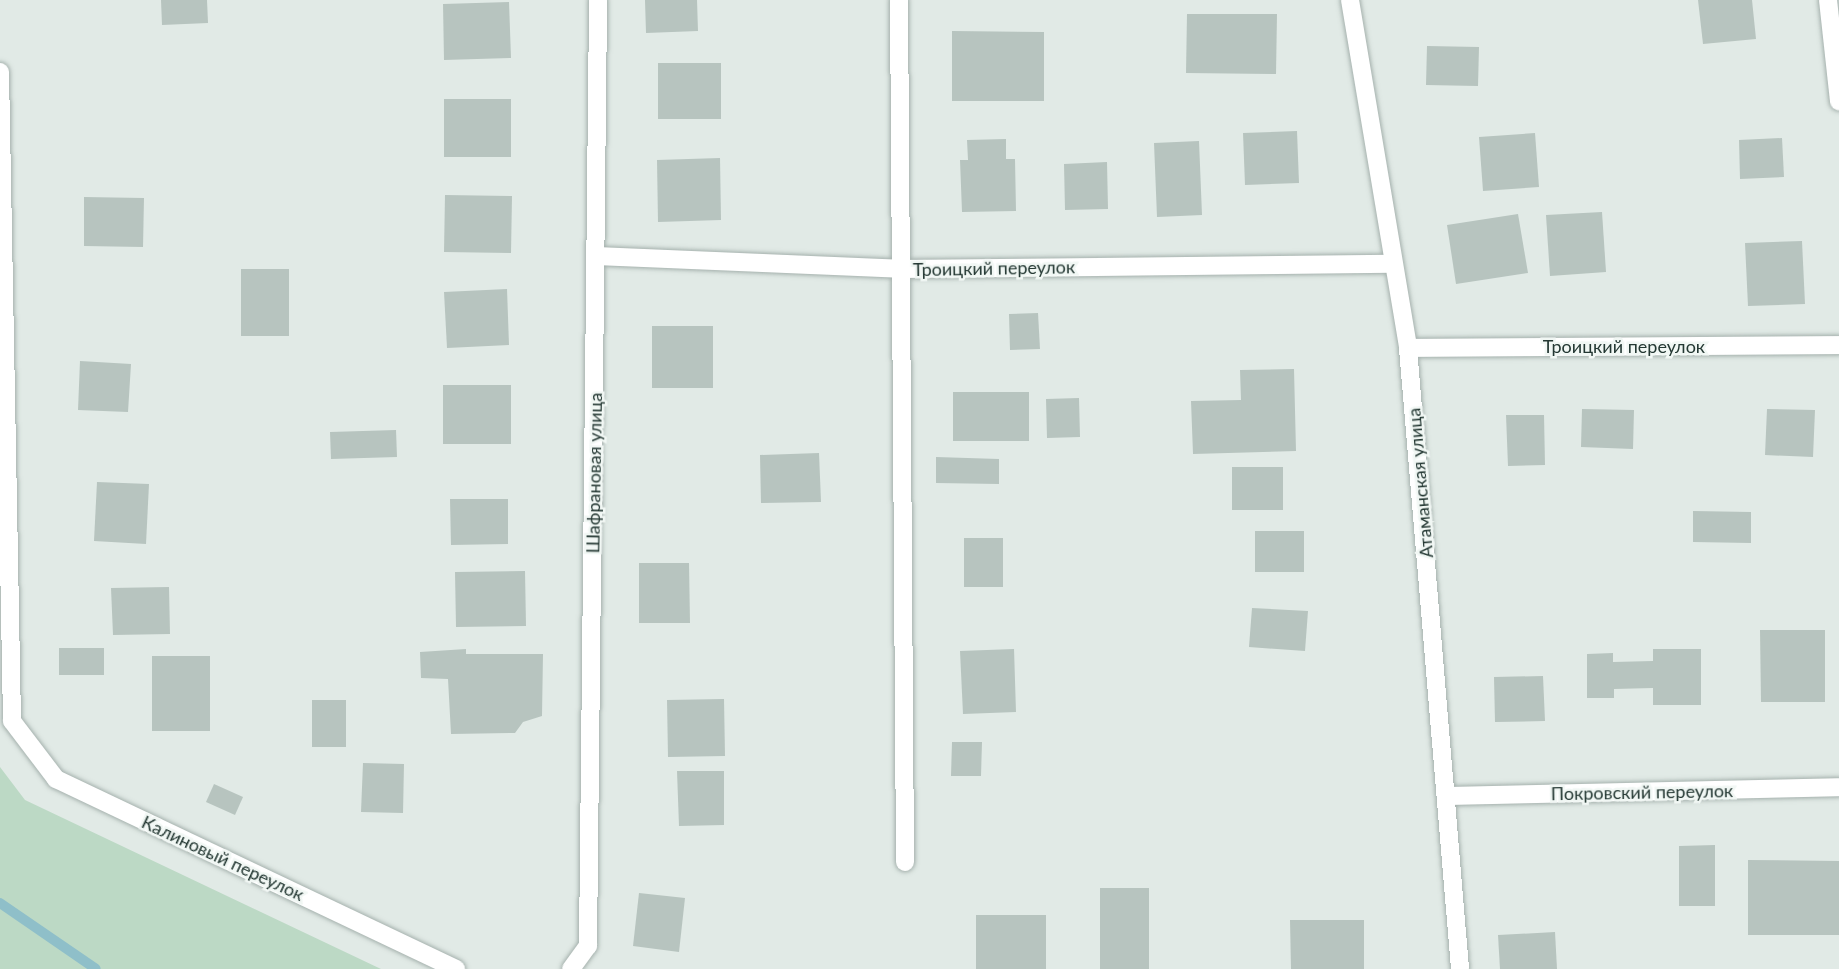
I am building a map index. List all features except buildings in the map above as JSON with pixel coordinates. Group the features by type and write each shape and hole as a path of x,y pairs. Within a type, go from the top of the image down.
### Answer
{"street":[{"name":"Шафрановая улица","path":"571,969 588,946 598,0"},
{"path":"899,0 905,862"},
{"name":"Атаманская улица","path":"1350,0 1392,264 1408,348 1460,969"},
{"path":"1828,0 1839,101"},
{"name":"Калиновый переулок","path":"0,72 12,721 56,779 456,969"},
{"name":"Троицкий переулок","path":"596,256 900,269 1392,264"},
{"name":"Троицкий переулок","path":"1408,348 1839,345"},
{"name":"Покровский переулок","path":"1446,796 1839,787"}],"green space":[{"path":"0,767 25,800 381,969 0,969"}],"waterway":[{"path":"0,903 96,969"}]}
